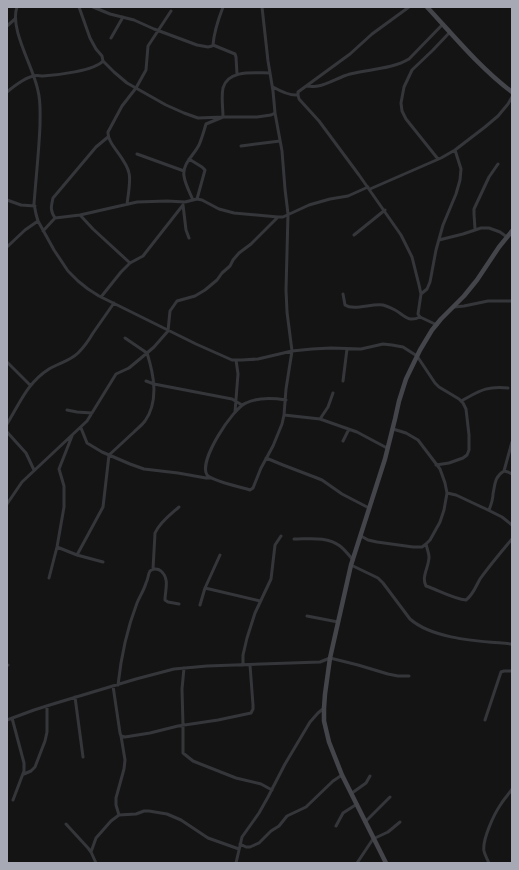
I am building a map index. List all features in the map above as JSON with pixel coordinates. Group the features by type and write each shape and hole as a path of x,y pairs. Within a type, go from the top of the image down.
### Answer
{"main road":[{"path":"427,7 476,60 512,92"},
{"path":"386,863 342,775 327,733 324,721 324,708 330,658 352,562 370,508 406,378 432,330 477,280 499,247 512,231"}],"street":[{"path":"17,7 15,19 20,39 34,76 38,91 40,110 35,206 38,221 43,231 68,271 83,285 101,297 168,331 232,360 258,358 292,351 331,348 360,349 383,344 392,344 403,347 417,356 439,387 461,401 466,409 469,450 467,455 463,458 436,465"},
{"path":"79,7 90,38 96,50 102,56 103,61 127,83 166,105 198,118 257,117 276,113"},
{"path":"93,7 110,14 134,20 158,31 198,45 208,47 213,45 235,54 237,74"},
{"path":"213,45 214,33 223,7"},
{"path":"81,428 87,443 130,464 144,469 211,478 250,490 253,488 279,432 284,415 286,389 292,351 286,290 288,214 282,151 268,61 262,7"},
{"path":"408,7 372,34 350,54 298,92 298,95 299,99 318,121 369,188 401,235 407,245 421,294 417,312 420,317 437,325"},
{"path":"127,204 129,172 122,158 110,143 108,132 116,116 136,88 146,70 148,46 171,12"},
{"path":"111,38 123,17"},
{"path":"7,26 15,19"},
{"path":"306,86 316,87 350,74 403,63 409,59 443,24"},
{"path":"438,159 406,119 402,111 401,103 404,88 412,70 450,32"},
{"path":"7,92 13,87 34,76 75,72 90,68 100,64 103,61"},
{"path":"223,117 223,90 226,81 237,74 270,73"},
{"path":"272,87 293,96 298,95"},
{"path":"43,231 55,218 80,215 137,202 153,201 184,204 195,200 202,200 234,213 278,217 283,216 309,205 348,196 438,159 455,150 498,116 512,98"},
{"path":"195,200 186,184 184,171 189,159 198,147 206,124 223,117"},
{"path":"55,218 51,207 53,198 96,147 108,137"},
{"path":"241,146 280,141"},
{"path":"421,294 427,289 430,282 436,250 443,225 456,194 460,180 460,169 455,150"},
{"path":"137,154 184,171"},
{"path":"189,159 205,170 195,200"},
{"path":"475,230 474,209 489,177 498,164"},
{"path":"7,200 21,205 35,206"},
{"path":"184,204 186,230 189,238"},
{"path":"101,297 118,275 130,263 143,256 184,204"},
{"path":"354,235 385,210"},
{"path":"80,215 130,263"},
{"path":"7,504 22,482 87,421 116,374 129,368 154,347 168,331 170,311 177,301 195,296 206,290 218,280 239,252 251,244 278,217"},
{"path":"7,247 38,221"},
{"path":"439,240 481,228 489,228 500,232 507,237"},
{"path":"343,294 345,305 348,307 378,305 394,309 405,317 412,319 420,317"},
{"path":"454,307 488,301 512,301"},
{"path":"7,424 30,385 50,368 69,360 78,353 114,303"},
{"path":"78,555 103,507 109,455 144,422 153,404 154,384 147,353 125,338"},
{"path":"343,381 347,349"},
{"path":"235,412 238,374 236,360"},
{"path":"7,362 30,385"},
{"path":"146,381 154,384 232,399 242,405"},
{"path":"461,401 483,389 494,387 508,388"},
{"path":"320,419 328,407 333,393"},
{"path":"211,478 206,472 206,462 222,428 235,412 246,403 266,398 286,400"},
{"path":"67,410 92,413"},
{"path":"284,415 320,419 357,432 387,448"},
{"path":"342,441 349,429"},
{"path":"361,536 368,540 377,542 422,547 434,533 444,510 447,493 440,469 418,440 393,429"},
{"path":"7,432 26,452 34,470"},
{"path":"49,578 61,526 64,495 64,486 59,470 73,434"},
{"path":"488,510 492,502 496,478 504,471 512,442"},
{"path":"266,458 283,466 322,480 342,494 370,508"},
{"path":"504,471 512,474"},
{"path":"447,493 456,495 488,510 502,517 512,525"},
{"path":"118,685 130,625 139,598 147,583 150,571 153,569 155,533 179,506"},
{"path":"243,665 244,650 247,638 255,613 271,579 275,545 281,536"},
{"path":"294,539 321,539 339,546 352,562 378,578 414,623 436,633 449,636 512,644"},
{"path":"426,544 429,559 424,578 424,583 426,586 462,600 466,600 512,539"},
{"path":"57,548 103,562"},
{"path":"200,605 205,588 220,555"},
{"path":"153,569 159,570 167,579 165,596 166,602 180,604"},
{"path":"205,588 260,601"},
{"path":"307,616 338,622"},
{"path":"7,720 76,697 174,669 207,666 320,662 330,658 388,674 409,676"},
{"path":"320,662 326,665 328,669"},
{"path":"122,736 125,737 150,733 251,712 253,705 250,665"},
{"path":"184,668 182,689 184,725 183,753 193,761 236,778 260,784 272,790"},
{"path":"486,720 501,672 512,671"},
{"path":"114,686 125,760 116,798 116,805 119,815"},
{"path":"76,697 83,757"},
{"path":"23,774 31,771 35,767 45,741 47,732 47,706"},
{"path":"236,863 242,837 259,813 285,764 310,722 324,708"},
{"path":"12,718 24,763 24,771 13,800"},
{"path":"240,844 246,848 259,843 271,830 279,826 287,816 306,807 333,781 342,775"},
{"path":"352,794 366,783 370,776"},
{"path":"490,863 484,851 487,834 491,821 500,805 512,789"},
{"path":"366,822 390,797"},
{"path":"336,826 343,812 357,804"},
{"path":"92,852 96,838 108,824 119,815 136,814 144,811 167,814 180,820 208,838 239,849"},
{"path":"357,863 373,839 388,832 400,822"},
{"path":"66,824 92,852 96,863"}]}
